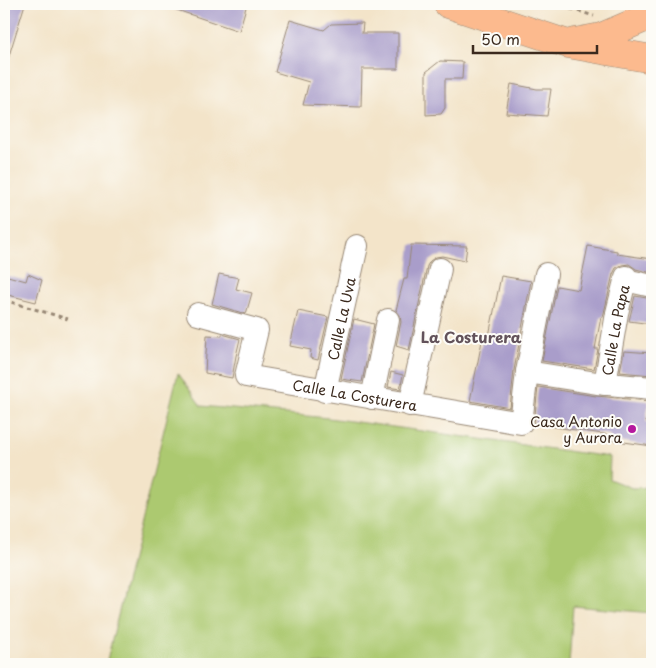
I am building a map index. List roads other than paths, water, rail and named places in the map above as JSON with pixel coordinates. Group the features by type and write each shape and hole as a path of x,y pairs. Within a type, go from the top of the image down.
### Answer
{"main road":[{"path":"448,4 568,44 652,59"},
{"path":"568,44 601,37 652,15"}],"street":[{"name":"Calle La Uva","path":"325,391 356,246"},
{"path":"410,405 440,269"},
{"name":"Calle La Costurera","path":"198,314 257,330 246,376 521,423 527,372 546,274"},
{"name":"Calle La Papa","path":"605,384 617,314 637,281"},
{"path":"372,398 388,320"},
{"path":"527,372 605,384 652,388"}],"place":[{"name":"Casa Antonio y Aurora","path":"632,429"}],"district":[{"name":"La Costurera","path":"471,336"}]}
